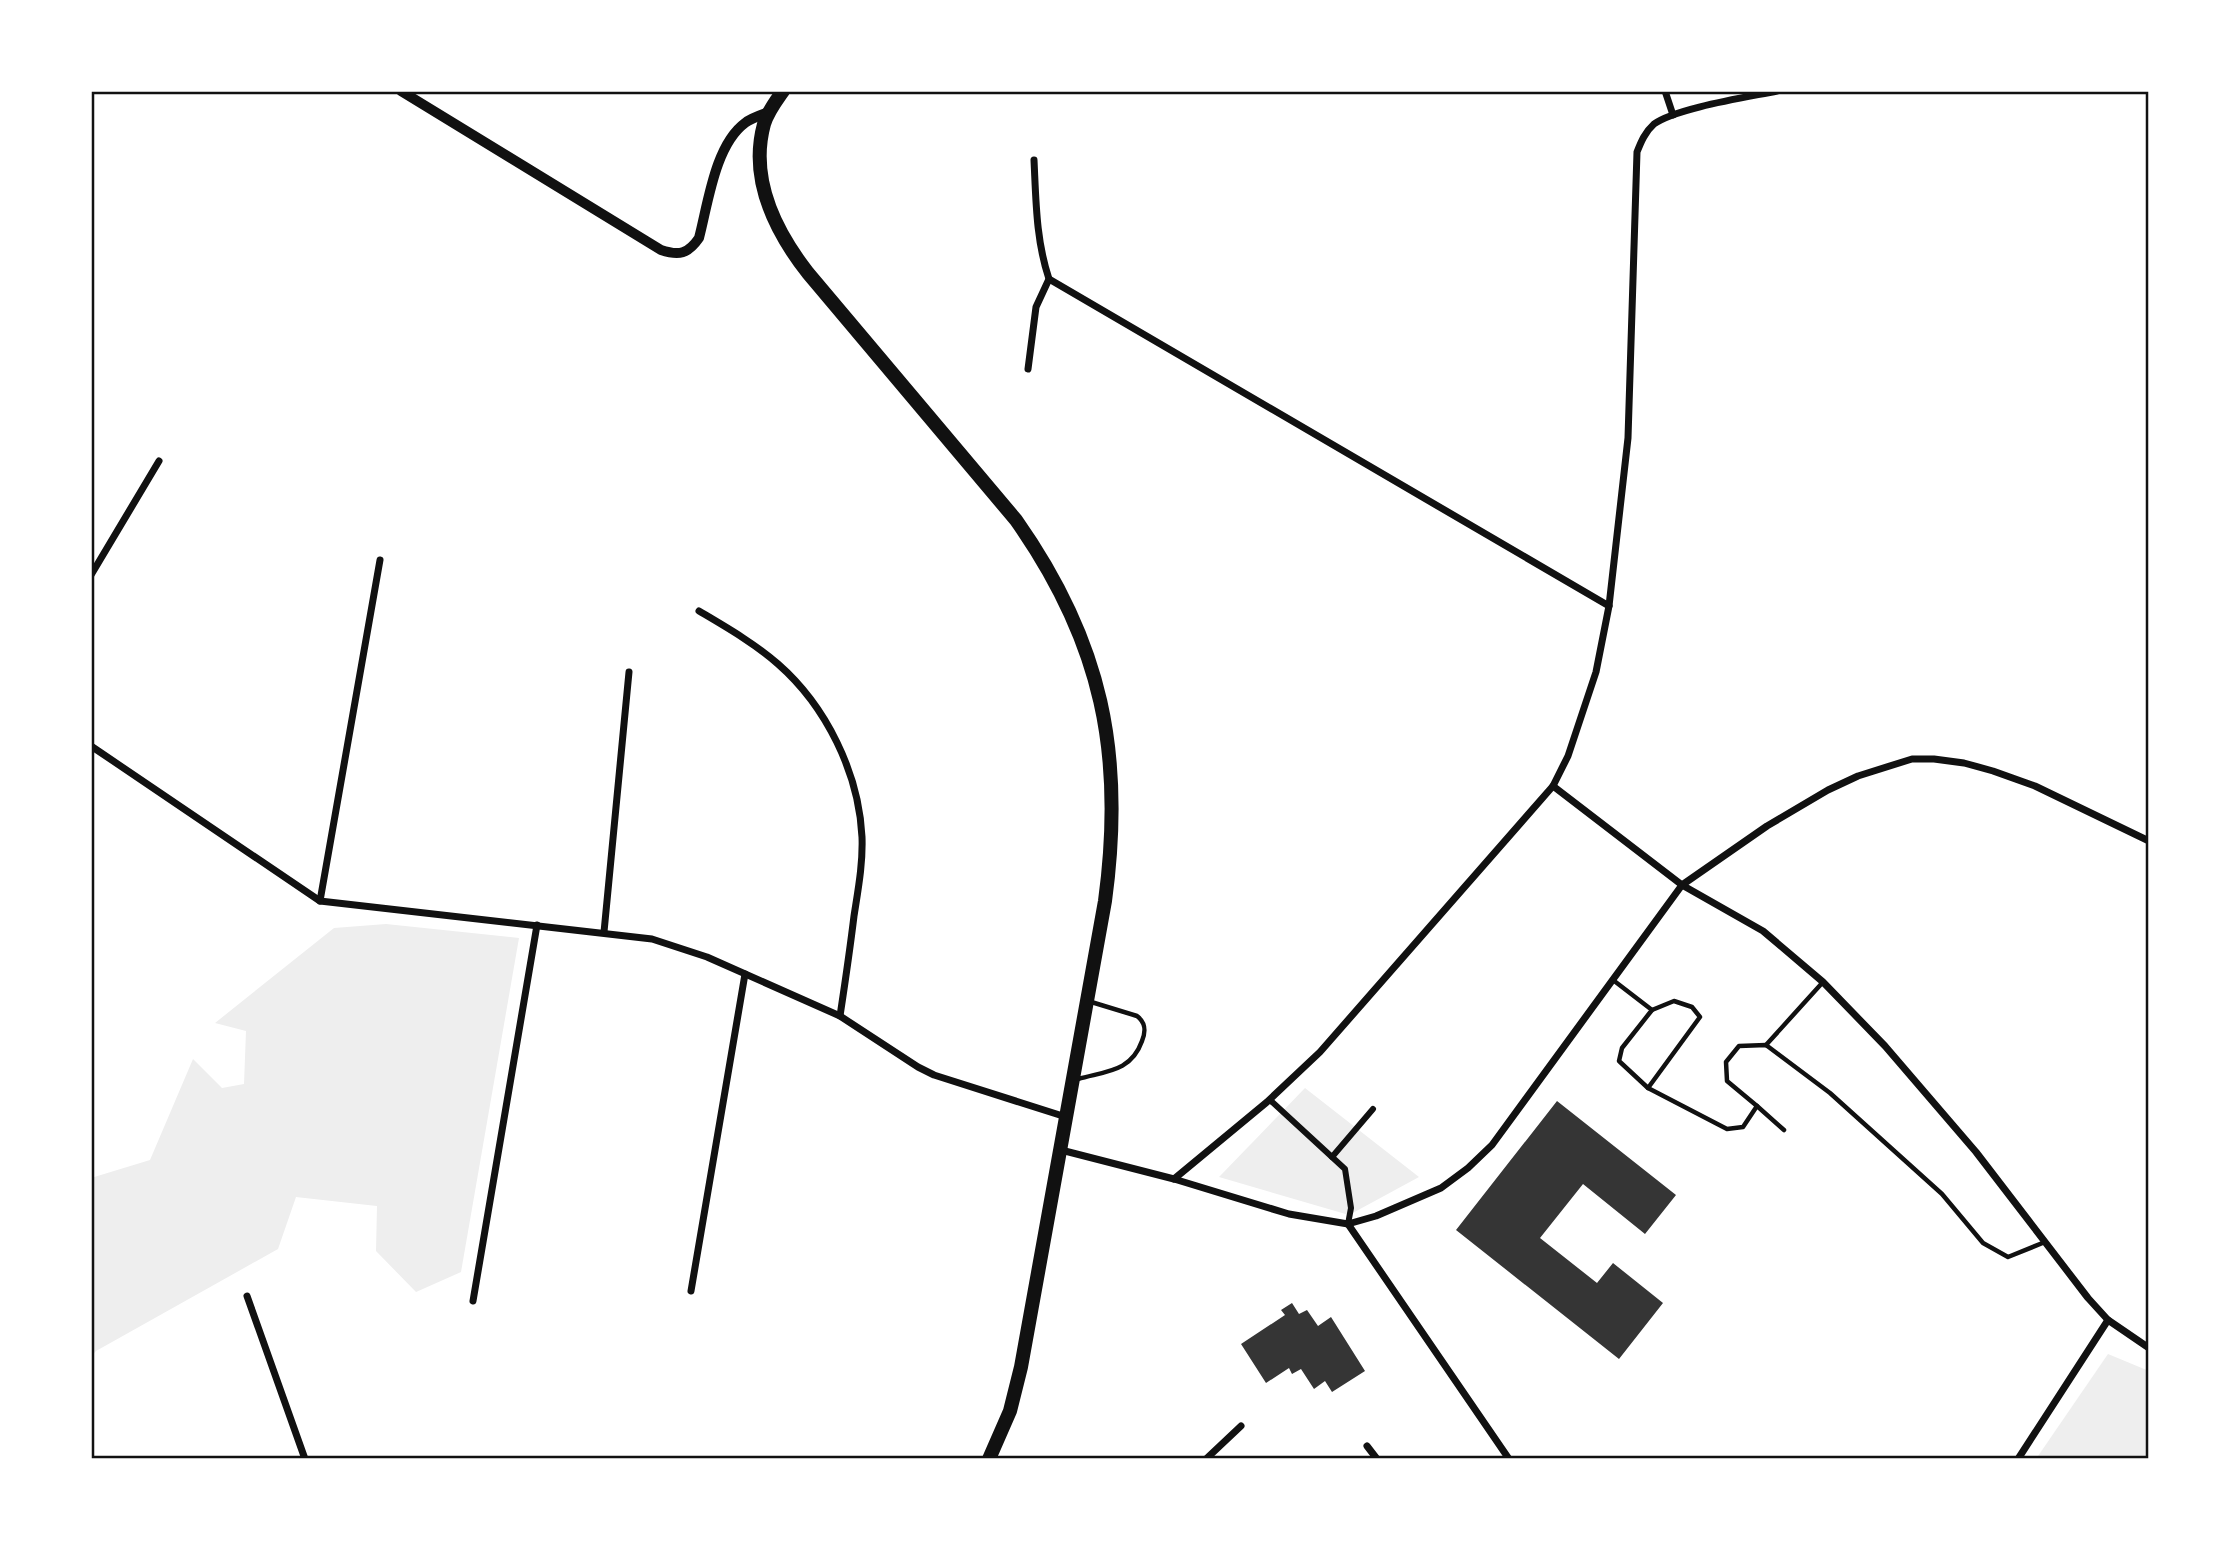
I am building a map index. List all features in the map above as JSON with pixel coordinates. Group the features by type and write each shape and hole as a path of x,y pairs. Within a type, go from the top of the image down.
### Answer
{"main road":[{"path":"783,91 769,112 761,142 764,187 779,232 808,273 1016,520 1043,559 1067,603 1086,649 1106,734 1112,780 1112,827 1107,889 1021,1367 1010,1411 989,1459"}],"street":[{"path":"401,91 661,250 672,254 683,254 692,248 699,238 722,153 731,137 745,122 769,112"},
{"path":"1665,91 1673,115"},
{"path":"1174,1179 1270,1100 1320,1052 1553,786 1568,756 1597,672 1609,606 1628,439 1637,152 1649,130 1673,115 1777,91"},
{"path":"1028,369 1036,307 1049,279 1037,234 1034,160"},
{"path":"1049,279 1609,606"},
{"path":"91,575 159,461"},
{"path":"320,901 380,560"},
{"path":"699,611 753,644 800,687 836,741 848,770 862,835 861,869 840,1016"},
{"path":"604,932 629,672"},
{"path":"91,746 320,901 604,932 670,944 707,957 840,1016 934,1075 1067,1117"},
{"path":"1061,1150 1174,1179 1289,1214 1348,1224 1409,1203 1441,1188 1468,1168 1492,1145 1682,885 1767,826 1828,790 1912,759 1964,763 2056,795 2149,841"},
{"path":"1553,786 1682,885 1763,931 1823,982 1918,1084 2005,1188 2081,1289 2109,1320 2149,1348"},
{"path":"473,1301 537,925"},
{"path":"691,1291 745,974"},
{"path":"1270,1100 1345,1169 1350,1209 1348,1224 1509,1459"},
{"path":"1332,1157 1373,1109"},
{"path":"247,1296 305,1459"},
{"path":"2018,1459 2109,1320"},
{"path":"1206,1459 1241,1426"},
{"path":"1367,1446 1377,1459"}],"lane":[{"path":"1613,980 1652,1010"},
{"path":"1766,1045 1823,982"},
{"path":"1073,1080 1126,1065 1137,1055 1145,1031 1142,1020 1136,1016 1088,1001"},
{"path":"1648,1088 1700,1017 1692,1007 1674,1001 1652,1010 1622,1048 1619,1061 1648,1088 1727,1129 1743,1127 1756,1105"},
{"path":"1784,1130 1727,1081 1726,1062 1739,1045 1766,1045 1830,1093 1932,1185 1983,1243 2008,1256 2046,1242"}],"shaded area":[{"path":"386,924 519,938 461,1272 416,1292 376,1251 377,1206 296,1197 278,1249 96,1351 91,1357 91,1178 150,1160 193,1059 222,1088 244,1084 246,1031 215,1023 334,928"},
{"path":"1305,1088 1419,1177 1349,1215 1219,1177"},
{"path":"2108,1354 2149,1371 2149,1459 2036,1459"}],"building":[{"path":"1557,1101 1676,1195 1645,1234 1583,1184 1540,1238 1597,1283 1613,1263 1663,1303 1619,1359 1456,1230"},
{"path":"1292,1303 1299,1314 1307,1310 1318,1326 1331,1317 1365,1371 1332,1392 1325,1381 1314,1389 1301,1369 1292,1374 1289,1368 1266,1383 1241,1344 1285,1315 1281,1310"}]}
